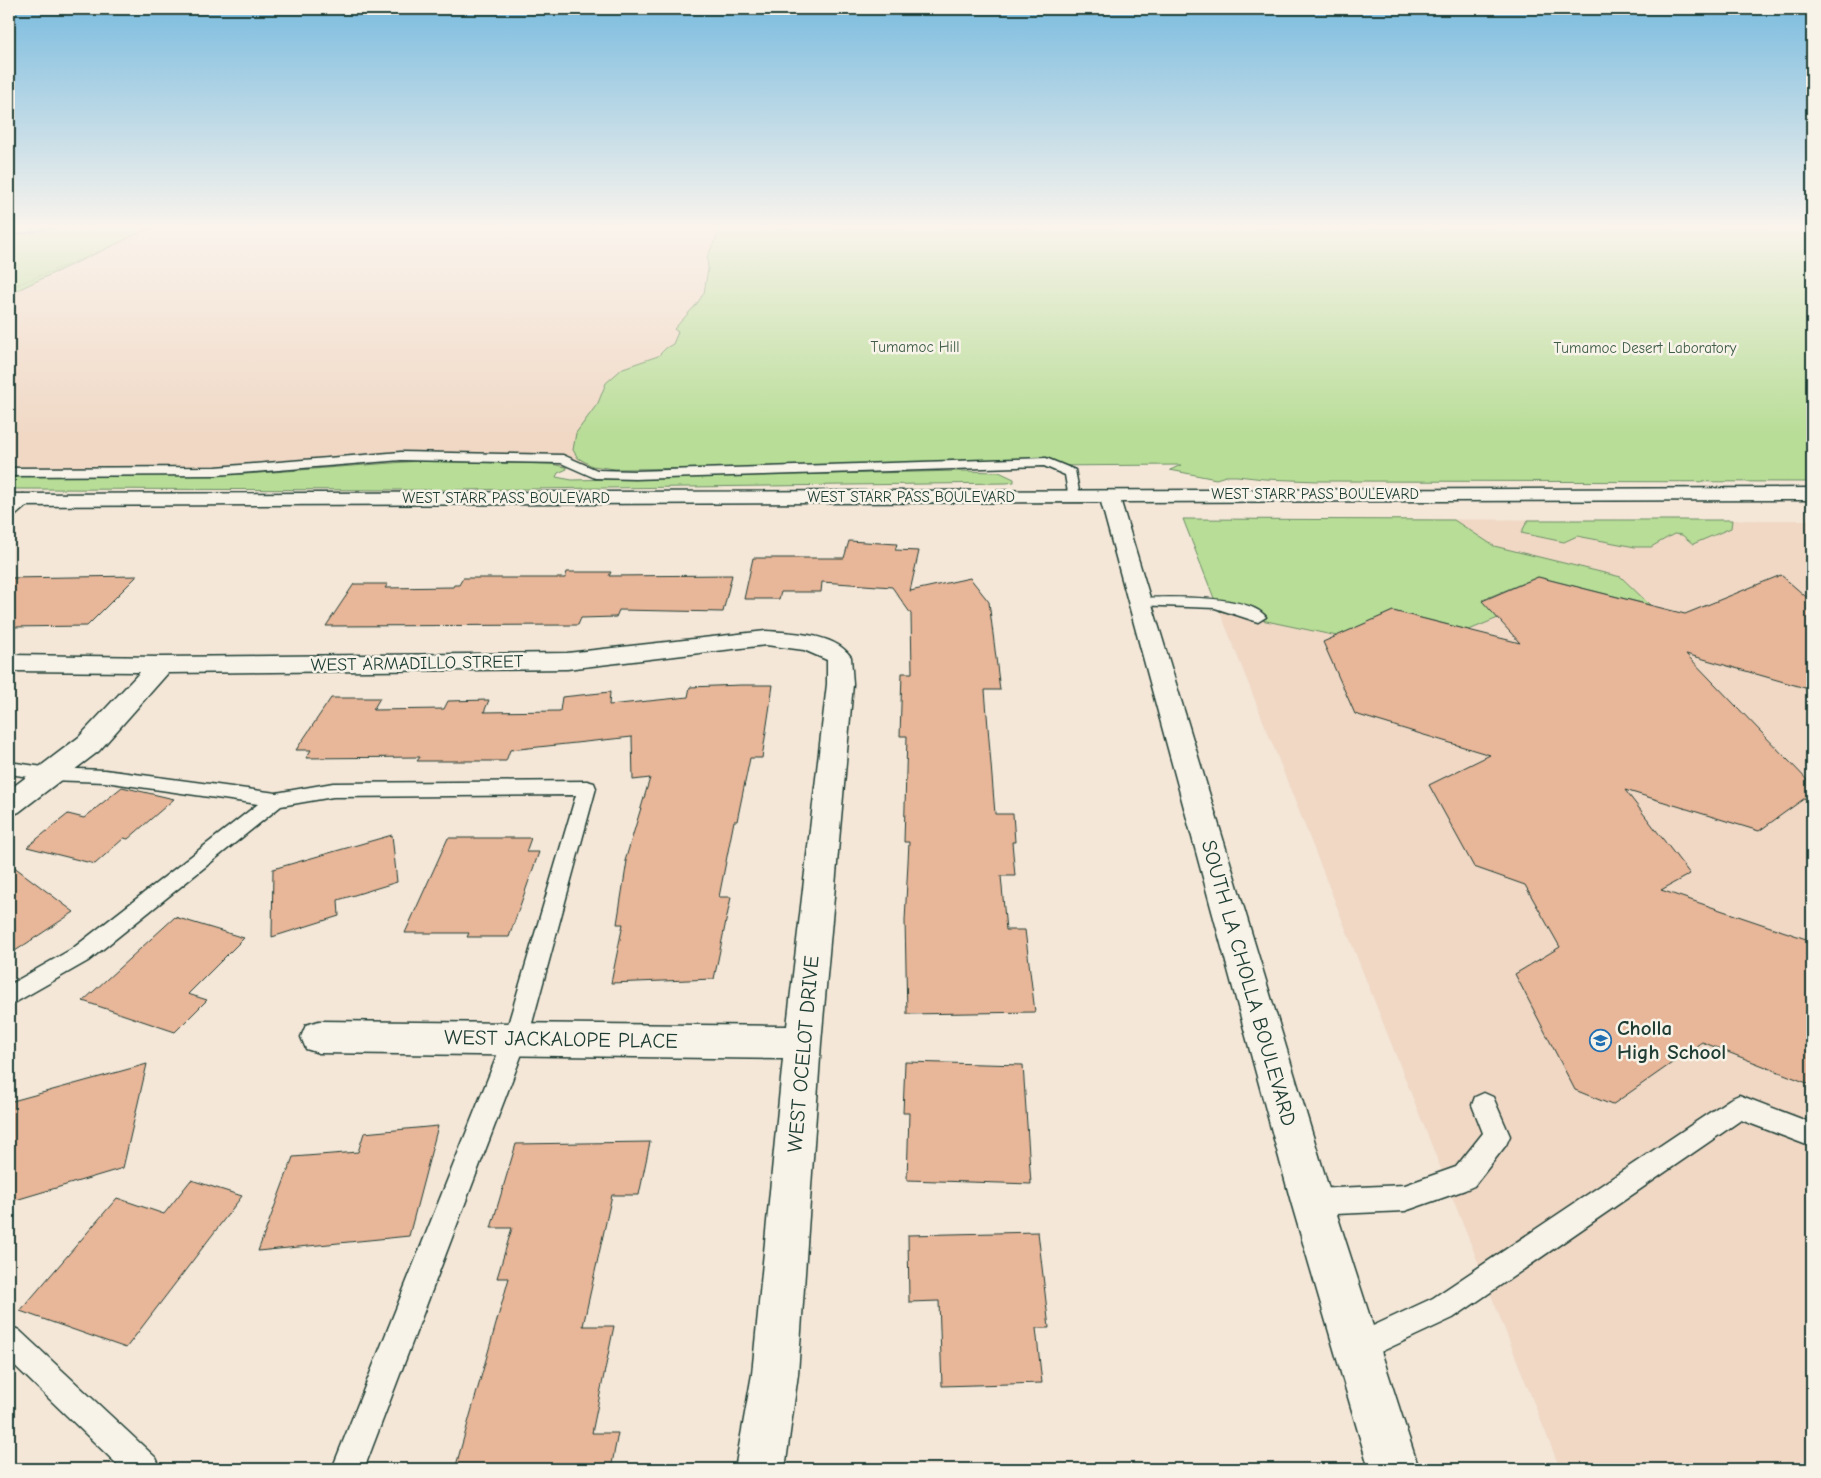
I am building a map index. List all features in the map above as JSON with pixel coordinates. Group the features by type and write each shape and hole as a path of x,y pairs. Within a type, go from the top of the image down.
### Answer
{"main road":[{"name":"WEST STARR PASS BOULEVARD","path":"14,504 1074,496 1812,494"},
{"name":"SOUTH LA CHOLLA BOULEVARD","path":"1109,496 1312,1202 1394,1469"},
{"name":"WEST ARMADILLO STREET","path":"9,663 161,665 567,661 766,638 828,643"},
{"name":"WEST OCELOT DRIVE","path":"760,1469 775,1374 803,1042 841,669 839,657 828,643"},
{"path":"9,806 88,744 161,665"},
{"name":"WEST JACKALOPE PLACE","path":"319,1037 803,1042"}],"lane":[{"path":"9,472 216,471 401,456 563,459 595,474 635,475 1046,462 1071,473 1074,496"},
{"path":"1140,602 1227,604 1243,608 1258,617"},
{"path":"9,768 50,774 104,776 276,800 333,790 587,788 516,1038 348,1469"},
{"path":"9,996 80,955 276,800"},
{"path":"1312,1202 1405,1198 1465,1177 1497,1136 1484,1105"},
{"path":"1356,1348 1443,1308 1739,1107 1812,1135"},
{"path":"9,1340 145,1469"}],"shaded area":[{"path":"9,297 740,297 686,467 9,475"},
{"name":"Cholla High School","path":"1183,519 1812,520 1812,1469 1560,1469"}],"green space":[{"name":"Tumamoc Desert Laboratory","path":"701,297 1812,297 1812,482 1318,481 1237,476 1226,476 1216,479 1170,470 1181,465 615,469 592,466 578,458 573,450 576,433 598,403 606,383 623,368 658,356 673,344 678,332 674,329"},
{"path":"418,461 551,464 566,467 567,469 558,473 556,477 572,480 960,471 999,472 1014,479 1014,482 450,490 9,489 9,475 247,474"},
{"path":"1183,519 1454,520 1494,546 1621,577 1650,605 1538,577 1482,600 1498,618 1469,630 1393,611 1337,636 1219,611"},
{"path":"1528,520 1732,520 1731,528 1693,544 1682,535 1674,534 1651,547 1635,547 1577,536 1564,542 1521,533"}],"building":[{"path":"849,541 897,544 895,550 919,551 910,591 970,578 989,602 1000,690 985,690 995,814 1013,814 1015,842 1012,842 1015,876 1001,876 1006,930 1025,930 1035,1012 907,1014 905,921 909,842 904,842 907,736 900,736 902,673 912,673 911,614 892,587 822,582 821,592 781,592 779,599 744,599 753,558 844,558"},
{"path":"567,572 611,572 609,576 732,575 723,612 619,610 616,617 581,618 578,625 326,626 354,584 388,584 385,588 453,587 454,585 459,585 463,578 565,578"},
{"path":"1781,575 1812,602 1812,690 1686,654 1812,785 1812,793 1759,831 1625,790 1690,874 1661,890 1812,941 1812,1085 1702,1042 1612,1105 1575,1090 1515,974 1560,947 1525,885 1474,867 1429,785 1490,755 1355,714 1323,642 1393,611 1520,643 1482,601 1538,577 1685,614"},
{"path":"137,576 87,626 9,627 9,578"},
{"path":"773,685 762,758 750,758 737,821 734,821 719,897 731,897 714,979 611,983 623,924 617,924 627,861 625,861 650,778 633,780 632,737 510,750 506,761 417,761 420,757 306,758 311,750 296,750 331,698 380,698 373,710 444,709 448,701 489,700 484,712 560,711 562,697 610,692 609,705 688,697 690,687"},
{"path":"122,787 174,799 128,839 124,838 95,864 27,847 68,814 84,818"},
{"path":"392,835 397,882 338,900 339,916 272,937 273,869"},
{"path":"448,838 531,838 526,852 539,852 509,937 467,937 469,933 405,933"},
{"path":"9,863 74,912 9,955"},
{"path":"175,917 244,938 188,994 207,1000 175,1032 83,1001"},
{"path":"905,1062 1023,1065 1031,1184 907,1180 909,1113 903,1113"},
{"path":"147,1064 123,1168 9,1202 9,1102"},
{"path":"438,1126 409,1236 258,1251 293,1157 358,1152 364,1133"},
{"path":"650,1142 639,1195 612,1195 583,1326 614,1326 592,1433 618,1433 611,1469 455,1469 509,1278 497,1278 512,1228 491,1228 516,1144"},
{"path":"191,1180 242,1196 126,1348 20,1311 117,1198 164,1214"},
{"path":"1038,1232 1049,1328 1036,1328 1042,1383 942,1386 939,1301 909,1302 908,1235"}],"place":[{"name":"Cholla High School","path":"1601,1040"}],"park label":[{"name":"Tumamoc Hill","path":"915,347"}]}
